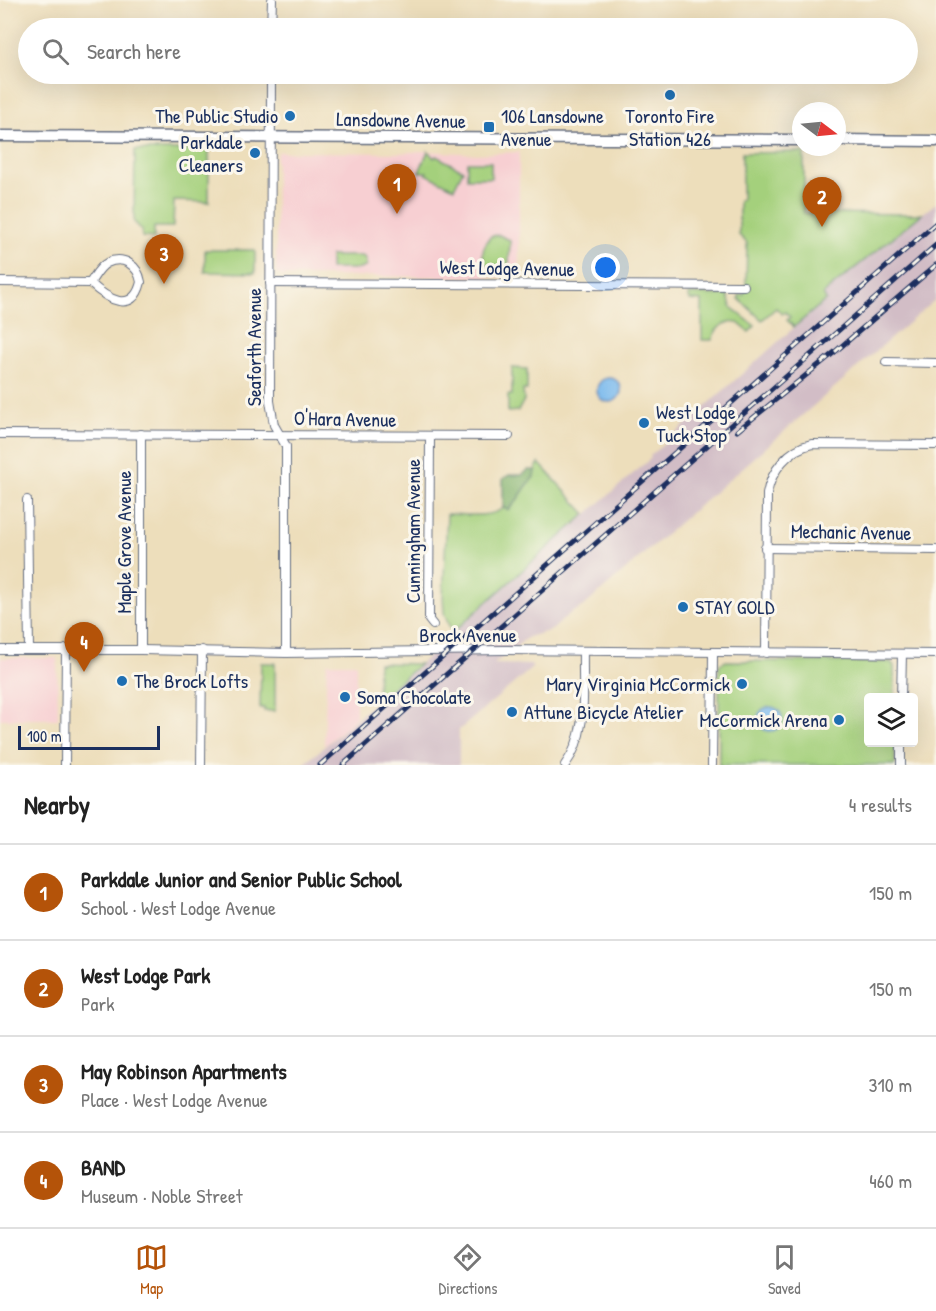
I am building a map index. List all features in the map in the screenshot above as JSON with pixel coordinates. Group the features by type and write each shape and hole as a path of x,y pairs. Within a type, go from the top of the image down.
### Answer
{"street":[{"path":"271,18 272,0"},
{"name":"Seaforth Avenue","path":"271,84 270,401 274,425 286,446 286,653"},
{"name":"Lansdowne Avenue","path":"0,136 792,140"},
{"path":"846,141 936,141"},
{"path":"0,282 90,283 103,295 115,301 131,298 136,294 141,282 134,267 119,260 107,263 90,283"},
{"name":"West Lodge Avenue","path":"270,283 744,286"},
{"path":"886,362 936,363"},
{"name":"O'Hara Avenue","path":"0,434 509,436"},
{"name":"Maple Grove Avenue","path":"141,434 141,650"},
{"name":"Cunningham Avenue","path":"430,437 429,620 433,625"},
{"path":"766,653 765,548 768,485 776,469 803,445 936,445"},
{"path":"27,500 28,650"},
{"name":"Mechanic Avenue","path":"765,548 936,550"},
{"path":"65,765 66,649"},
{"name":"Brock Avenue","path":"0,650 936,654"},
{"path":"201,765 202,650"},
{"path":"565,765 577,746 581,731 583,652"},
{"path":"712,765 713,653"},
{"path":"901,693 902,654"},
{"path":"901,747 901,765"}],"shaded area":[{"path":"423,151 476,154 519,152 519,277 282,276 276,273 276,158 278,152 400,153"},
{"path":"936,203 936,299 584,606 568,615 552,630 528,637 494,664 532,665 532,668 459,730 459,765 303,765 451,637 449,635 478,609 651,458 650,456 825,300 822,294"},
{"path":"0,658 57,658 58,719 0,719"},
{"path":"327,663 356,663 356,718 324,746"}],"green space":[{"path":"135,150 209,150 209,202 174,201 173,227 154,227 154,238 142,237 142,230 134,222"},
{"path":"428,151 434,158 436,156 463,170 454,188 426,174 427,172 419,172"},
{"path":"792,152 792,156 804,156 804,213 922,214 823,294 826,300 794,327 787,320 790,317 785,312 782,314 776,308 762,320 739,299 739,295 744,295 746,285 747,243 739,235 742,153"},
{"path":"467,162 491,162 491,178 467,178"},
{"path":"499,235 510,240 509,263 506,266 486,266 483,257 484,246 491,236"},
{"path":"205,250 255,250 255,273 205,272"},
{"path":"330,256 364,256 367,266 360,269 330,269"},
{"path":"688,294 728,295 731,307 755,326 749,332 738,323 725,324 719,328 712,340 702,340 702,301 690,300"},
{"path":"512,368 527,369 527,390 523,390 524,400 518,411 508,412 508,395 512,395"},
{"path":"539,463 586,514 452,633 444,613 443,597 447,514 484,515 503,508 508,510 534,477"},
{"path":"528,470 535,470 534,477 508,510 503,508 503,479 509,475 522,475"},
{"path":"726,661 891,662 894,666 895,693 864,693 864,747 895,747 895,765 719,765 720,664"},
{"path":"261,663 275,663 275,711 264,711 264,708 260,708"},
{"path":"378,663 420,664 377,700"}],"water":[{"path":"609,378 618,381 621,390 618,399 609,402 600,399 597,390 600,381"},
{"path":"770,707 778,711 782,719 778,727 770,731 762,727 758,719 762,711"}],"railway":[{"path":"320,765 936,223"},
{"path":"343,765 936,245"},
{"path":"737,431 836,351 936,265"}],"place":[{"name":"Toronto Fire Station 426","path":"670,95"},
{"name":"The Public Studio","path":"290,116"},
{"name":"106 Lansdowne Avenue","path":"489,127"},
{"name":"Parkdale Cleaners","path":"255,153"},
{"name":"Parkdale Junior and Senior Public School","path":"397,214"},
{"name":"West Lodge Park","path":"822,227"},
{"name":"May Robinson Apartments","path":"164,284"},
{"name":"West Lodge Tuck Stop","path":"644,423"},
{"name":"STAY GOLD","path":"683,607"},
{"name":"BAND","path":"84,672"},
{"name":"The Brock Lofts","path":"122,681"},
{"name":"Mary Virginia McCormick","path":"742,684"},
{"name":"Soma Chocolate","path":"345,697"},
{"name":"Attune Bicycle Atelier","path":"512,712"},
{"name":"McCormick Arena","path":"839,720"}]}
